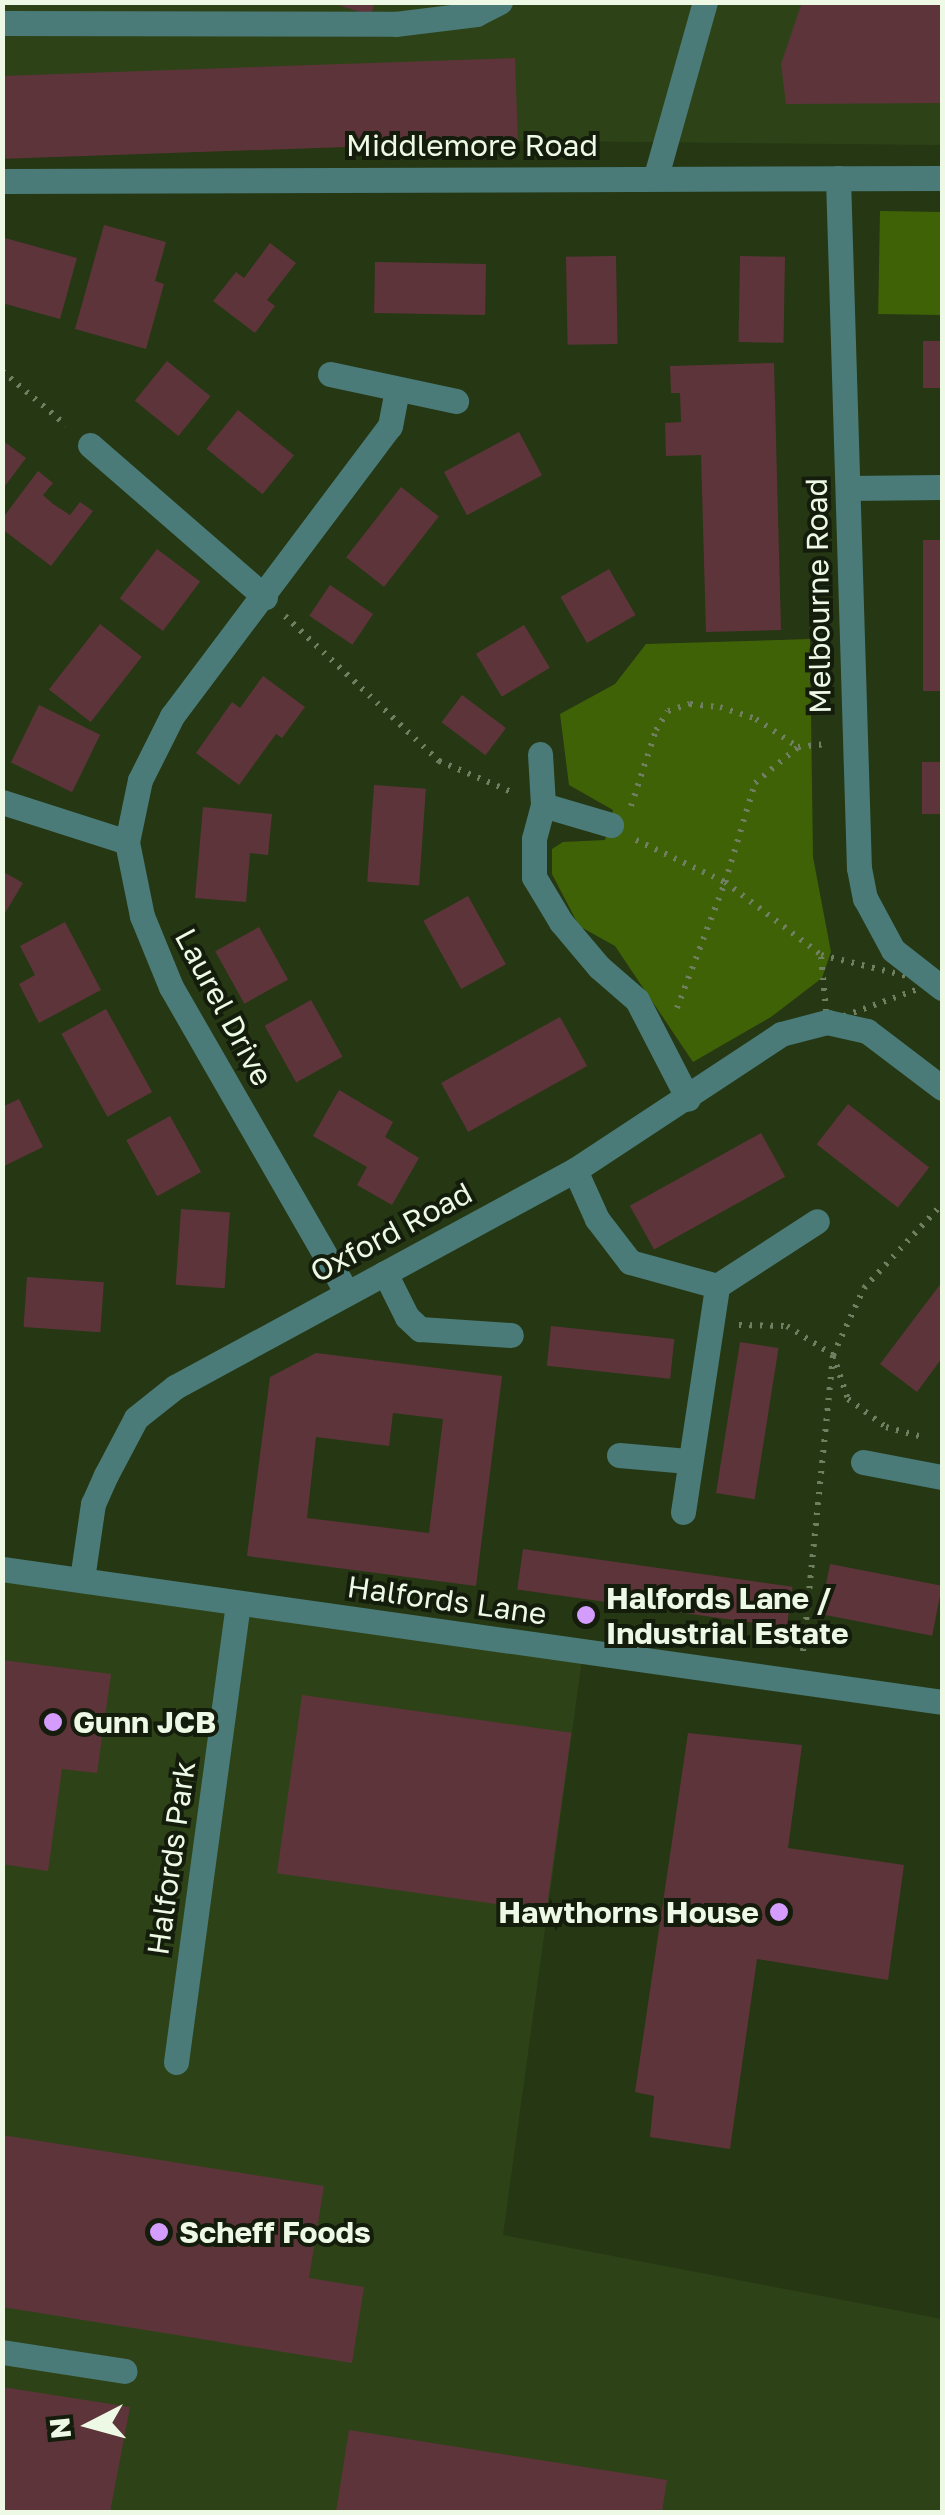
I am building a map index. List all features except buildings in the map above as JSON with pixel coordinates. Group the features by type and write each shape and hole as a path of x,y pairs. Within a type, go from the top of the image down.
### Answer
{"street":[{"path":"2,23 395,24 476,14 500,2"},
{"path":"656,176 705,2"},
{"name":"Melbourne Road","path":"838,178 859,868 865,898 894,950 940,983"},
{"name":"Middlemore Road","path":"2,181 942,178"},
{"path":"330,374 456,401"},
{"name":"Laurel Drive","path":"347,1293 171,987 142,916 127,842 140,780 172,716 265,598 390,426 397,389"},
{"path":"90,445 265,598"},
{"path":"848,488 942,488"},
{"path":"540,754 542,805 534,839 534,878 561,922 599,967 637,1000 688,1099"},
{"path":"2,802 127,842"},
{"path":"542,805 616,829"},
{"path":"827,1022 867,1031 942,1088"},
{"name":"Oxford Road","path":"82,1579 93,1504 136,1418 175,1386 575,1170 688,1099 781,1034 827,1022"},
{"path":"575,1170 597,1219 630,1262 717,1286 817,1221"},
{"path":"385,1272 407,1317 420,1329 511,1335"},
{"path":"683,1512 717,1286"},
{"path":"619,1455 688,1462"},
{"path":"863,1462 942,1478"},
{"name":"Halfords Lane","path":"2,1569 942,1702"},
{"name":"Halfords Park","path":"176,2062 238,1604"},
{"path":"2,2352 125,2371"}],"path":[{"path":"2,371 90,445"},
{"path":"265,598 439,761 542,805"},
{"path":"798,747 756,719 720,707 690,704 668,712 656,730 616,829 725,882 821,955 940,983"},
{"path":"662,1046 725,882 755,784 798,747 854,740"},
{"path":"821,955 827,1022"},
{"path":"800,1682 833,1355 864,1288 942,1204"},
{"path":"713,1323 787,1326 833,1355 848,1399 886,1427 942,1443"}],"shaded area":[{"path":"2,3 942,3 942,145 551,141 3,148"},
{"path":"3,1569 583,1652 503,2235 942,2319 942,2512 3,2512"}],"green space":[{"path":"880,211 942,212 940,315 878,314"},
{"path":"810,639 813,857 831,952 822,978 771,1017 693,1062 615,946 579,926 552,874 552,849 563,842 605,840 613,810 569,785 560,714 615,684 646,644"}],"place":[{"name":"Halfords Lane / Industrial Estate","path":"586,1615"},
{"name":"Gunn JCB","path":"53,1722"},
{"name":"Hawthorns House","path":"779,1912"},
{"name":"Scheff Foods","path":"159,2232"}]}
